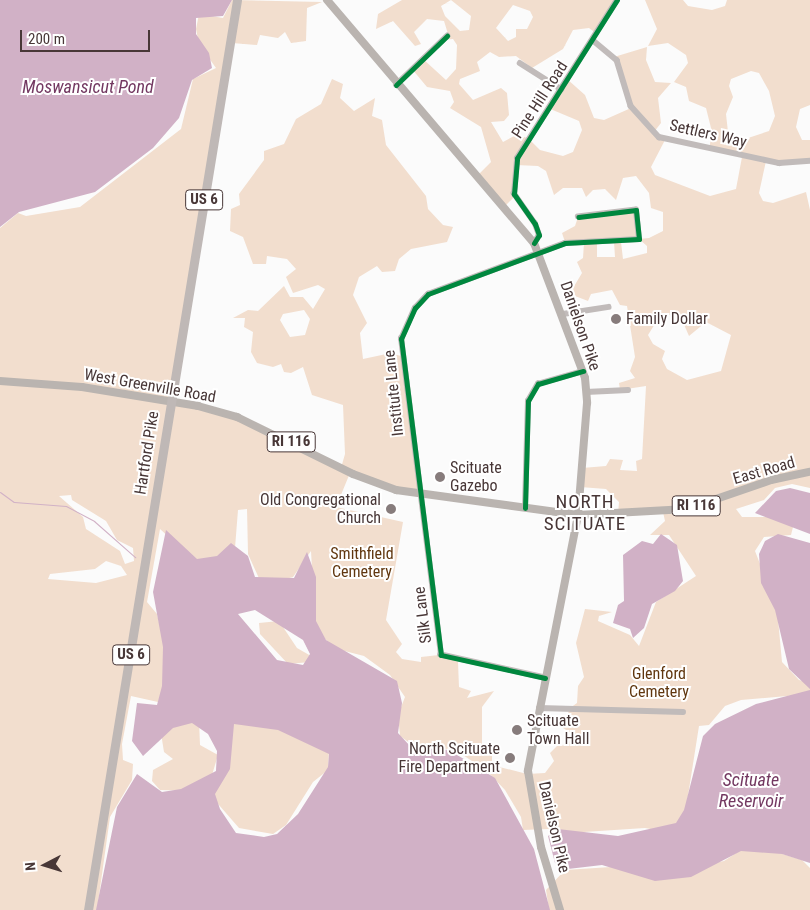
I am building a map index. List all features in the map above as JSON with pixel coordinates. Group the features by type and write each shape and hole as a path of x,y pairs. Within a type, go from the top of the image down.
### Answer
{"highway":[{"name":"Hartford Pike","path":"88,910 237,0"}],"main road":[{"name":"Danielson Pike","path":"327,0 396,85 534,243 582,370 586,392 578,515 528,771 542,851 560,910"},
{"name":"West Greenville Road","path":"0,381 25,380 170,401 236,417 369,481 421,495 578,515"},
{"name":"East Road","path":"578,515 687,509 771,480 810,472"}],"street":[{"name":"Pine Hill Road","path":"534,243 539,235 514,194 514,172 527,139 594,41 617,0"},
{"path":"396,85 447,36"},
{"name":"Settlers Way","path":"594,41 617,60 631,106 659,137 779,164 810,162"},
{"path":"520,62 561,90"},
{"name":"Institute Lane","path":"421,495 401,346 410,316 428,294 565,242 639,239 636,210 578,217"},
{"path":"562,314 608,307"},
{"path":"524,508 528,401 538,384 582,370"},
{"path":"586,392 628,390"},
{"name":"Silk Lane","path":"421,495 441,655 545,678"},
{"path":"539,708 683,712"}],"green space":[{"path":"232,0 322,2 307,8 306,41 291,43 285,32 278,38 260,35 257,45 232,43 172,400 218,411 341,468 345,454 343,405 312,395 303,367 291,373 284,372 281,364 273,367 257,363 251,352 253,332 244,327 245,318 233,318 248,310 258,311 284,286 290,297 303,297 313,309 325,289 318,285 293,293 286,277 296,269 287,259 267,256 266,264 253,264 243,237 230,231 231,209 240,205 239,194 264,160 264,151 284,144 296,119 321,104 332,79 343,84 340,98 354,111 375,98 372,116 382,120 386,145 426,196 428,209 443,225 453,227 447,242 411,249 399,259 395,271 382,272 377,266 359,277 353,295 367,323 360,333 363,359 391,353 404,357 420,495 350,473 336,507 403,522 386,620 402,644 396,652 402,659 421,662 421,657 439,655 458,662 459,687 471,691 467,698 494,691 482,707 482,745 492,748 492,765 527,774 545,773 554,761 550,753 557,746 569,745 571,733 563,728 570,708 577,703 578,686 584,677 576,643 585,609 612,612 599,616 598,621 630,635 639,646 656,602 696,576 669,535 650,535 665,521 663,512 618,514 619,502 606,489 580,487 582,468 606,466 610,459 623,460 620,470 637,471 636,461 642,459 646,386 620,390 619,383 635,378 630,371 635,357 627,306 620,305 612,290 591,294 588,301 575,296 573,288 582,273 577,262 583,258 584,243 565,242 562,233 575,226 578,217 635,210 639,239 649,238 663,231 663,212 651,208 649,193 636,176 623,178 616,200 605,189 593,190 586,197 582,188 563,188 554,195 546,171 538,166 516,165 514,197 505,206 479,174 491,162 481,127 450,108 454,102 450,91 427,87 412,69 423,59 446,80 456,69 457,45 453,39 444,40 448,34 444,21 427,19 414,32 421,44 415,46 393,21 376,29 378,14 402,0 451,0 617,0 597,34 589,28 573,30 563,49 532,68 516,56 499,57 490,52 477,62 480,71 460,79 459,84 473,100 501,88 507,93 509,115 504,121 491,122 503,142 516,135 528,138 540,150 563,156 573,152 582,130 579,121 548,108 567,79 585,95 594,118 604,120 631,108 614,57 647,47 646,60 655,82 671,83 658,98 661,123 654,132 665,140 651,167 655,175 710,196 736,189 742,157 709,150 712,132 706,108 689,101 686,87 674,82 688,63 686,55 668,43 648,46 657,29 645,0 683,0 688,6 712,10 725,6 727,0 810,0 810,105 800,109 796,127 802,140 810,140 810,161 766,161 759,193 763,201 773,203 806,192 810,210 810,488 792,484 775,488 764,500 736,509 742,517 775,517 793,527 791,535 764,537 755,551 777,608 782,662 799,680 810,683 810,694 741,700 725,706 709,725 699,726 684,821 667,832 645,828 553,834 548,829 523,830 521,817 505,790 486,770 455,750 414,746 400,736 398,715 405,697 390,675 364,656 337,649 325,639 315,621 311,551 293,577 262,585 248,554 247,509 238,510 235,548 206,571 160,529 147,602 157,614 170,668 158,702 131,696 122,744 123,760 133,764 132,780 110,817 97,910 0,910 0,228 18,213 26,216 80,207 181,129 193,79 216,68 199,44 196,29 199,14 223,18","holes":["451,0 471,16 469,30 460,31 445,16 441,6","513,5 530,11 533,17 527,29 516,29 516,37 508,41 496,28","751,71 759,73 769,91 775,116 769,131 739,141 728,132 726,114 733,97 729,86 731,79","639,239 647,246 647,253 623,259 621,242","597,242 614,242 615,257 597,257","304,310 310,319 305,335 290,337 280,320 283,314","668,314 682,320 689,336 706,322 731,335 721,371 687,380 667,369 662,359 665,351 653,344 648,335 658,319","71,495 72,500 106,521 117,540 133,548 134,561 125,564 120,551 86,529 83,517 59,496","106,561 121,566 127,575 96,583 48,579 50,574 95,569"]},
{"path":"279,621 297,648 311,656 310,662 288,664 260,634 259,623"},
{"path":"199,720 200,745 218,755 212,775 198,791 160,790 152,781 153,770 173,759 164,752 159,721"},
{"path":"224,720 282,726 329,751 328,770 313,782 286,825 273,834 239,828 212,797"},
{"path":"744,848 763,848 802,860 810,868 810,910 549,910 546,890 565,870 626,866 645,876 724,861"}],"water":[{"name":"Moswansicut Pond","path":"0,0 232,0 223,16 196,18 196,34 209,53 212,68 192,80 179,118 153,148 95,192 19,212 0,227"},
{"path":"790,488 810,493 810,534 755,513 776,491"},
{"path":"166,530 197,559 217,556 231,543 248,556 255,577 294,578 307,552 316,577 316,621 326,640 397,681 402,703 398,733 410,746 449,750 495,778 534,849 550,910 96,910 117,807 137,774 162,792 181,789 216,771 217,751 208,734 192,723 173,728 143,756 132,741 137,703 157,705 162,686 163,647 153,592","holes":["255,610 303,640 310,654 303,665 277,660 238,614","234,724 278,730 329,754 328,767 298,814 277,834 264,837 236,833 220,809 215,794 230,769"]},
{"path":"661,534 677,545 683,581 675,591 652,604 644,628 633,638 630,629 613,623 618,605 624,601 623,555 642,541 653,544"},
{"path":"778,534 810,543 810,689 789,669 775,610 761,583 759,554 765,541"},
{"name":"Scituate Reservoir","path":"810,690 810,863 782,854 741,851 691,877 655,881 602,865 568,869 555,863 548,836 558,829 618,836 676,823 684,810 703,736 715,724 756,704"}],"waterway":[{"path":"0,492 14,502 66,506 94,521 135,557"}],"cycle path":[{"path":"534,243 539,235 535,224 514,194 517,158 617,0"},
{"path":"396,85 447,36"},
{"path":"545,678 441,655 401,339 415,308 428,294 565,243 639,239 636,210 578,217"},
{"path":"525,508 528,401 538,384 583,371"}],"place":[{"name":"Family Dollar","path":"616,319"},
{"name":"Scituate Gazebo","path":"440,477"},
{"name":"Old Congregational Church","path":"391,509"},
{"name":"Scituate Town Hall","path":"517,730"},
{"name":"North Scituate Fire Department","path":"510,758"}],"district":[{"name":"NORTH SCITUATE","path":"585,513"}],"park label":[{"name":"Smithfield Cemetery","path":"362,563"},
{"name":"Glenford Cemetery","path":"659,683"}]}
